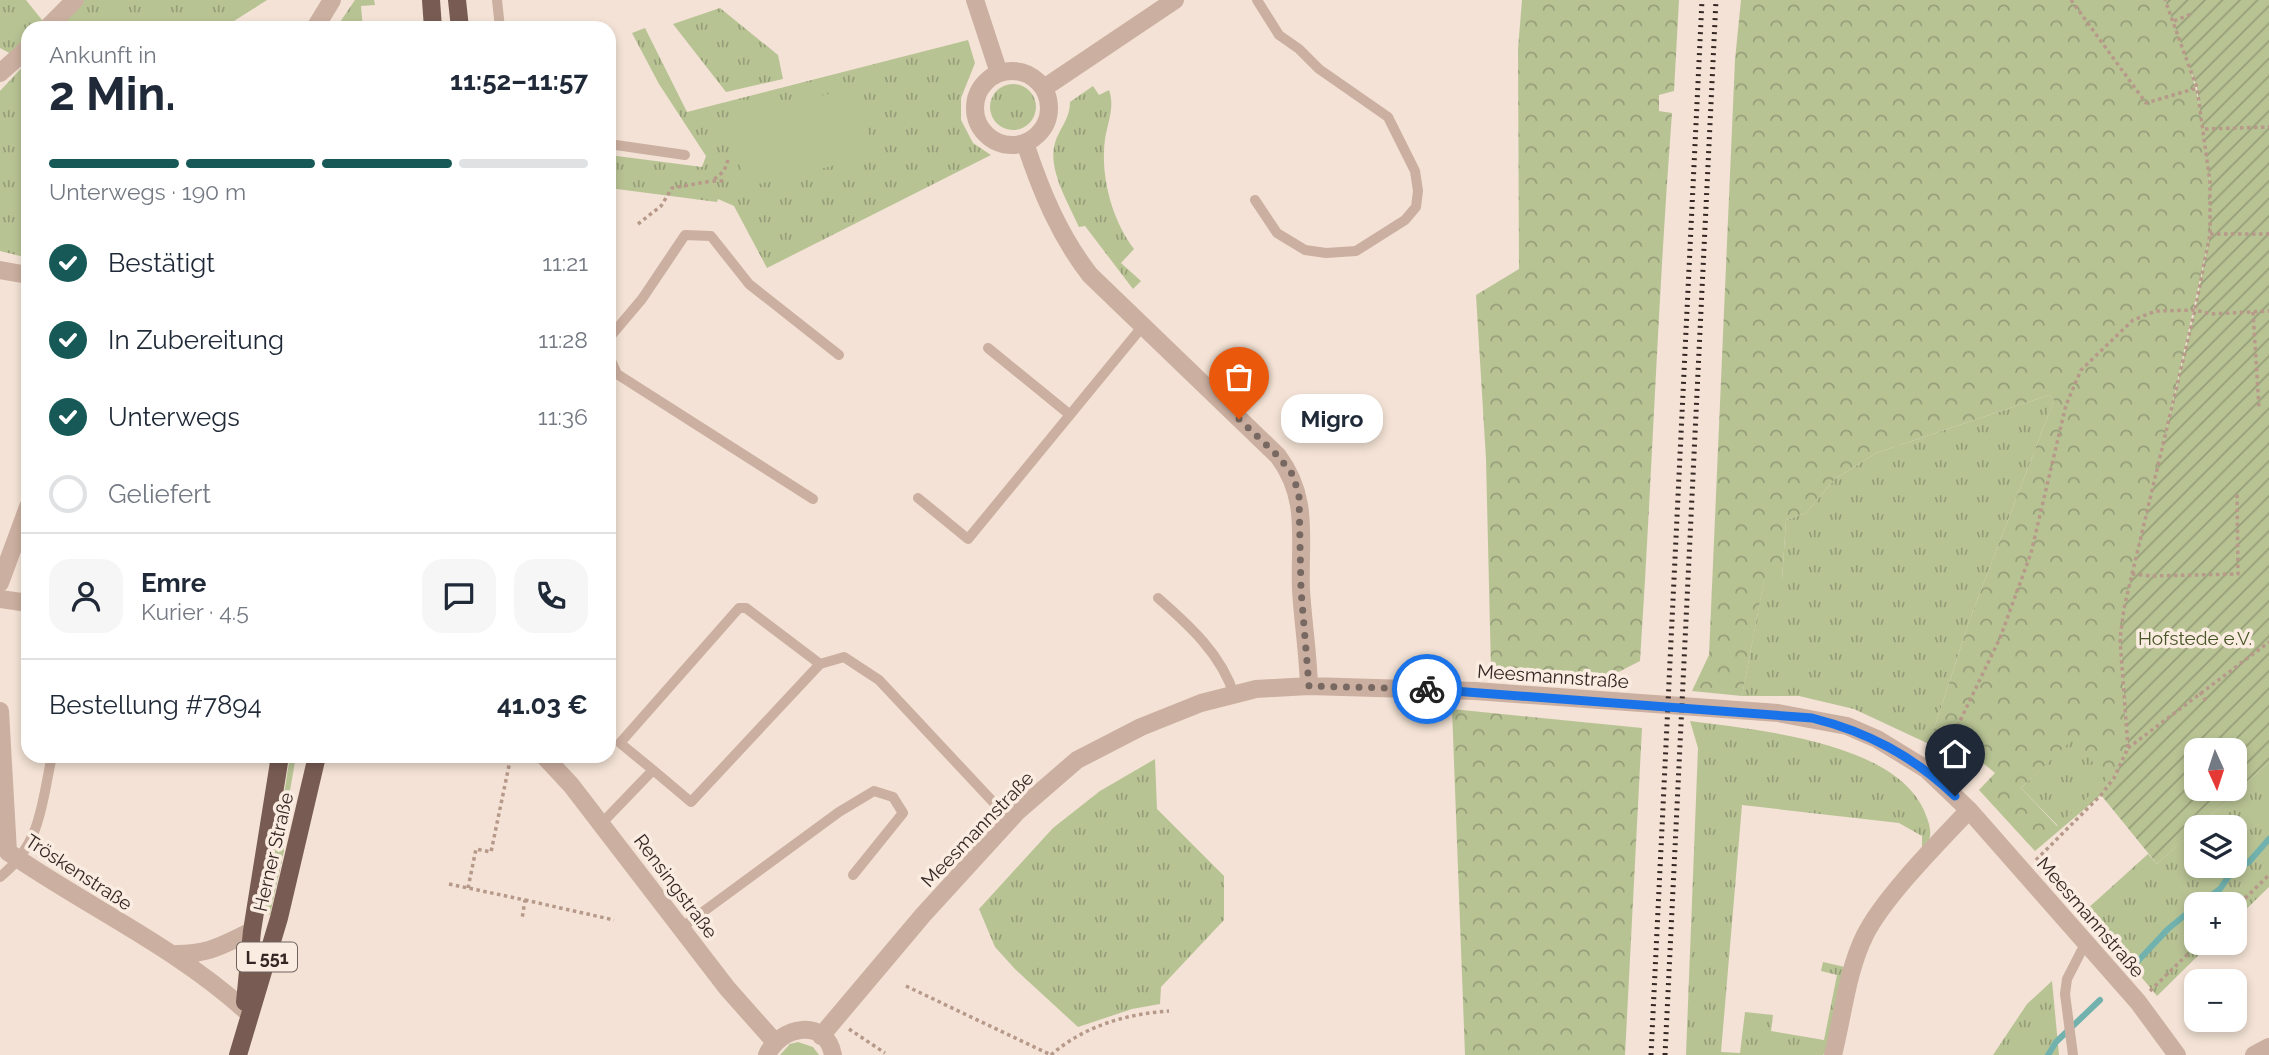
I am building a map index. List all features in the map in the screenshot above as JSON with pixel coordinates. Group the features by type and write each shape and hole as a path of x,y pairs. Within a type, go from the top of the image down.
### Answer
{"main road":[{"path":"431,0 432,21"},
{"path":"457,0 459,21"},
{"name":"Herner Straße","path":"240,1046 251,931 280,763"},
{"name":"Herner Straße","path":"240,1046 279,918 315,763"}],"street":[{"path":"54,21 75,0"},
{"path":"319,21 332,0"},
{"path":"975,0 999,73"},
{"path":"1044,88 1175,0"},
{"path":"0,73 21,54"},
{"path":"1024,72 1037,79 1044,88 1049,100 1047,123 1039,134 1025,143 1000,143 981,128 975,103 982,86 999,73 1024,72"},
{"path":"1025,143 1049,207 1070,248 1090,275 1278,456 1293,475 1301,511 1301,590 1309,686"},
{"path":"0,270 21,274"},
{"path":"0,583 21,526"},
{"path":"0,599 21,602"},
{"name":"Meesmannstraße","path":"821,1036 907,933 1010,820 1077,760 1141,727 1201,703 1256,689 1309,686 1475,691 1778,713 1847,726 1877,739 1926,769 1969,810 2138,1002 2177,1055"},
{"name":"Tröskenstraße","path":"0,711 8,852 130,929 176,954 244,1010"},
{"name":"Rensingstraße","path":"550,763 602,823 771,1048 797,1029 821,1036"},
{"path":"1833,1055 1865,935 1878,915 1969,810"},
{"path":"176,954 203,954 251,931"},
{"path":"821,1036 833,1055"},
{"path":"2254,1055 2269,1047"}],"lane":[{"path":"497,0 499,21"},
{"path":"1255,200 1277,233 1305,250 1326,253 1356,251 1405,220 1416,207 1418,191 1415,171 1388,117 1319,69 1299,49 1279,35 1257,0"},
{"path":"616,145 685,155"},
{"path":"616,330 642,299 685,235 711,236 749,285 839,355"},
{"path":"918,498 968,539 1142,327"},
{"path":"988,348 1069,414"},
{"path":"616,372 813,499"},
{"path":"1158,598 1186,623 1227,672 1234,695"},
{"path":"820,664 746,608 739,608 620,743 691,802 820,664 844,657 879,680 1010,820"},
{"path":"0,877 20,860 34,836 50,763"},
{"path":"602,823 653,770"},
{"path":"681,928 839,812 874,791 893,797 903,813 853,875"},
{"path":"2073,1055 2065,994 2067,979 2085,942"}],"path":[{"path":"2071,0 2146,103 2197,88"},
{"path":"2024,872 2101,795 2115,778 2128,748 2120,639 2132,574 2195,310 2210,234 2211,208 2205,129 2197,88 2165,0"},
{"path":"2174,21 2191,14"},
{"path":"2205,129 2269,127"},
{"path":"712,181 724,171 728,160"},
{"path":"638,224 661,206 672,188 723,181"},
{"path":"2210,234 2269,234"},
{"path":"1926,769 1958,724 2000,638 2031,554 2066,405 2081,370 2133,320 2156,311 2195,310 2211,314 2269,312"},
{"path":"2253,312 2259,408"},
{"path":"2132,574 2238,574 2237,491"},
{"path":"2128,748 2269,642"},
{"path":"2200,692 2206,701"},
{"path":"468,888 476,849 491,852 510,763"},
{"path":"2247,896 2269,875"},
{"path":"449,884 614,920"},
{"path":"522,919 525,901"},
{"path":"2138,1002 2187,955"},
{"path":"906,986 1051,1055 1065,1042 1117,1019 1169,1011"},
{"path":"839,1016 853,1034 885,1052"}],"green space":[{"path":"0,0 26,0 43,21 21,21 21,50 15,56 0,48"},
{"path":"84,0 267,0 234,21 64,21"},
{"path":"355,0 374,0 375,5 361,6 362,21 341,21"},
{"path":"1522,0 1679,0 1674,91 1659,95 1659,111 1672,113 1640,661 1599,682 1562,672 1491,670 1486,459 1476,295 1519,269 1518,49"},
{"path":"1741,0 2165,0 2177,28 2195,86 2206,144 2211,204 2210,234 2120,639 2128,748 2114,778 2101,795 2035,851 1979,790 1995,773 1959,743 1946,759 1929,744 1970,619 2054,400 2049,395 1876,453 1835,479 1806,513 1786,520 1782,580 1764,581 1742,696 1692,691 1709,655 1735,60","holes":["2072,740 2108,778 2057,826 2021,788"]},
{"name":"Hofstede e.V.","path":"2165,0 2269,0 2269,762 2247,782 2247,738 2184,738 2184,802 2225,802 2211,815 2184,815 2184,839 2157,864 2101,795 2114,778 2128,748 2120,639 2124,608 2195,310 2210,234 2210,182 2197,88"},
{"path":"720,8 778,55 783,79 726,92 673,24"},
{"path":"645,28 687,112 968,40 975,63 961,98 961,120 973,143 991,155 767,268 734,206 718,199 717,202 616,189 616,156 702,167 706,156 659,84 632,33"},
{"path":"21,68 21,256 0,251 0,91"},
{"path":"1013,84 1029,91 1036,107 1029,123 1013,130 997,123 990,107 997,91"},
{"path":"1093,86 1099,95 1109,90 1111,96 1104,168 1109,197 1119,225 1134,249 1121,263 1141,281 1133,289 1085,226 1079,227 1056,175 1053,153 1067,118 1070,102"},
{"path":"856,87 873,156 745,187 728,119"},
{"path":"2049,395 2054,400 1970,619 1929,744 1854,709 1799,696 1742,696 1764,580 1782,580 1786,520 1806,513 1835,479 1876,453"},
{"path":"1452,709 1642,728 1625,1055 1465,1055"},
{"path":"1690,721 1788,736 1825,744 1859,756 1889,772 1913,792 1927,818 1930,836 1922,851 1922,836 1899,823 1742,805 1721,1052 1740,1053 1745,1012 1773,1015 1771,1031 1824,1040 1837,975 1821,971 1823,962 1845,967 1828,1050 1823,1055 1686,1055 1698,748"},
{"path":"2072,739 2109,778 2058,826 2021,788"},
{"path":"1155,759 1157,809 1224,876 1224,920 1161,987 1160,1004 1132,1009 1078,1027 995,947 979,909 1053,828 1100,791"},
{"path":"2269,762 2269,887 2247,908 2247,892 2184,892 2184,955 2199,955 2157,996 2086,910 2148,854 2157,864 2184,839 2184,878 2247,878 2247,815 2211,815 2225,802 2247,802 2247,782"},
{"path":"289,763 295,763 284,825 284,851 270,915 265,913"},
{"path":"2052,981 2059,1055 1993,1055 2027,1004"},
{"path":"798,1042 813,1047 819,1055 780,1055 790,1044"}],"waterway":[{"path":"2216,892 2231,873 2249,862 2269,839"},
{"path":"2137,962 2184,916"},
{"path":"2048,1055 2056,1042 2100,1000"}],"railway":[{"path":"1651,1055 1702,0"},
{"path":"1665,1055 1716,0"}],"way so far":[{"path":"1239,419 1278,456 1293,475 1299,496 1301,590 1309,686 1427,689"}],"place":[{"name":"Migro","path":"1239,419"}],"route":[{"path":"1427,689 1778,713 1812,718 1847,726 1877,739 1926,769 1955,796"}]}
